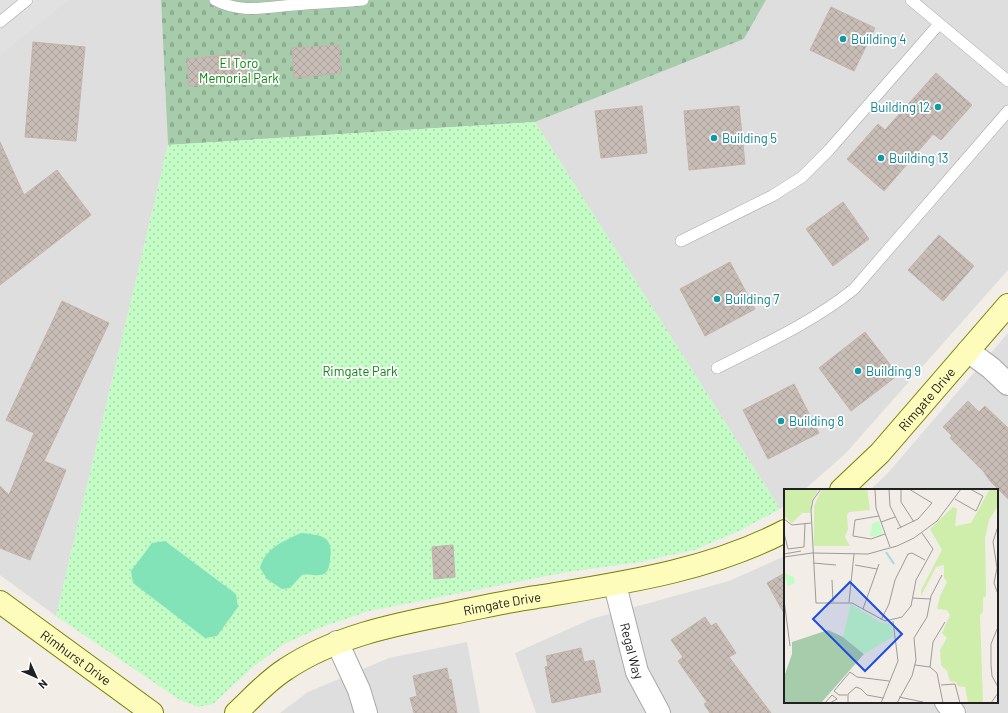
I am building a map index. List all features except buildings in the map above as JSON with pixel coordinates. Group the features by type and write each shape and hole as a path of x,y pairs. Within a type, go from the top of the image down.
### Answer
{"street":[{"name":"Rimgate Drive","path":"842,489 880,453 1008,305"},
{"path":"968,351 991,368 1008,384"},
{"name":"Rimgate Drive","path":"236,713 260,689 286,669 337,642 383,628 435,616 536,597 615,585 719,560 757,546 784,532"},
{"name":"Regal Way","path":"615,585 637,672 658,713"},
{"name":"Rimhurst Drive","path":"0,602 152,713"},
{"path":"337,642 359,690 366,713"},
{"path":"947,703 954,713"}],"lane":[{"path":"0,22 27,0"},
{"path":"215,0 221,3 253,10 292,5 363,0"},
{"path":"911,0 1008,81"},
{"path":"681,241 772,196 802,176 829,150 939,24"},
{"path":"717,368 808,321 838,302 854,289 1008,111"}],"shaded area":[{"path":"0,0 161,0 168,145 56,616 0,575"},
{"path":"0,0 69,0 0,55"},
{"path":"766,0 1008,0 1008,270 845,454 805,489 784,489 784,506 780,509 535,122 744,39"},
{"path":"1008,333 1008,713 536,713 515,653 591,619 729,581 784,556 784,703 998,703 998,489 871,489 887,474"},
{"path":"467,642 480,713 280,713 308,692 389,658"}],"green space":[{"name":"El Toro Memorial Park","path":"161,0 766,0 744,39 535,122 168,145"},
{"name":"Rimgate Park","path":"535,122 780,509 739,531 694,550 640,562 567,572 369,611 322,627 284,644 253,667 213,704 198,707 180,700 56,616 168,145"},
{"path":"301,533 320,536 328,541 331,552 327,571 322,575 302,575 290,588 282,589 267,579 260,568 262,561 276,546"},
{"path":"165,541 236,594 238,607 217,636 205,638 133,583 131,571 152,543"}],"place":[{"name":"Building 4","path":"843,39"},
{"name":"Building 12","path":"938,107"},
{"name":"Building 5","path":"714,138"},
{"name":"Building 13","path":"881,158"},
{"name":"Building 7","path":"717,299"},
{"name":"Building 9","path":"858,371"},
{"name":"Building 8","path":"781,421"}]}
